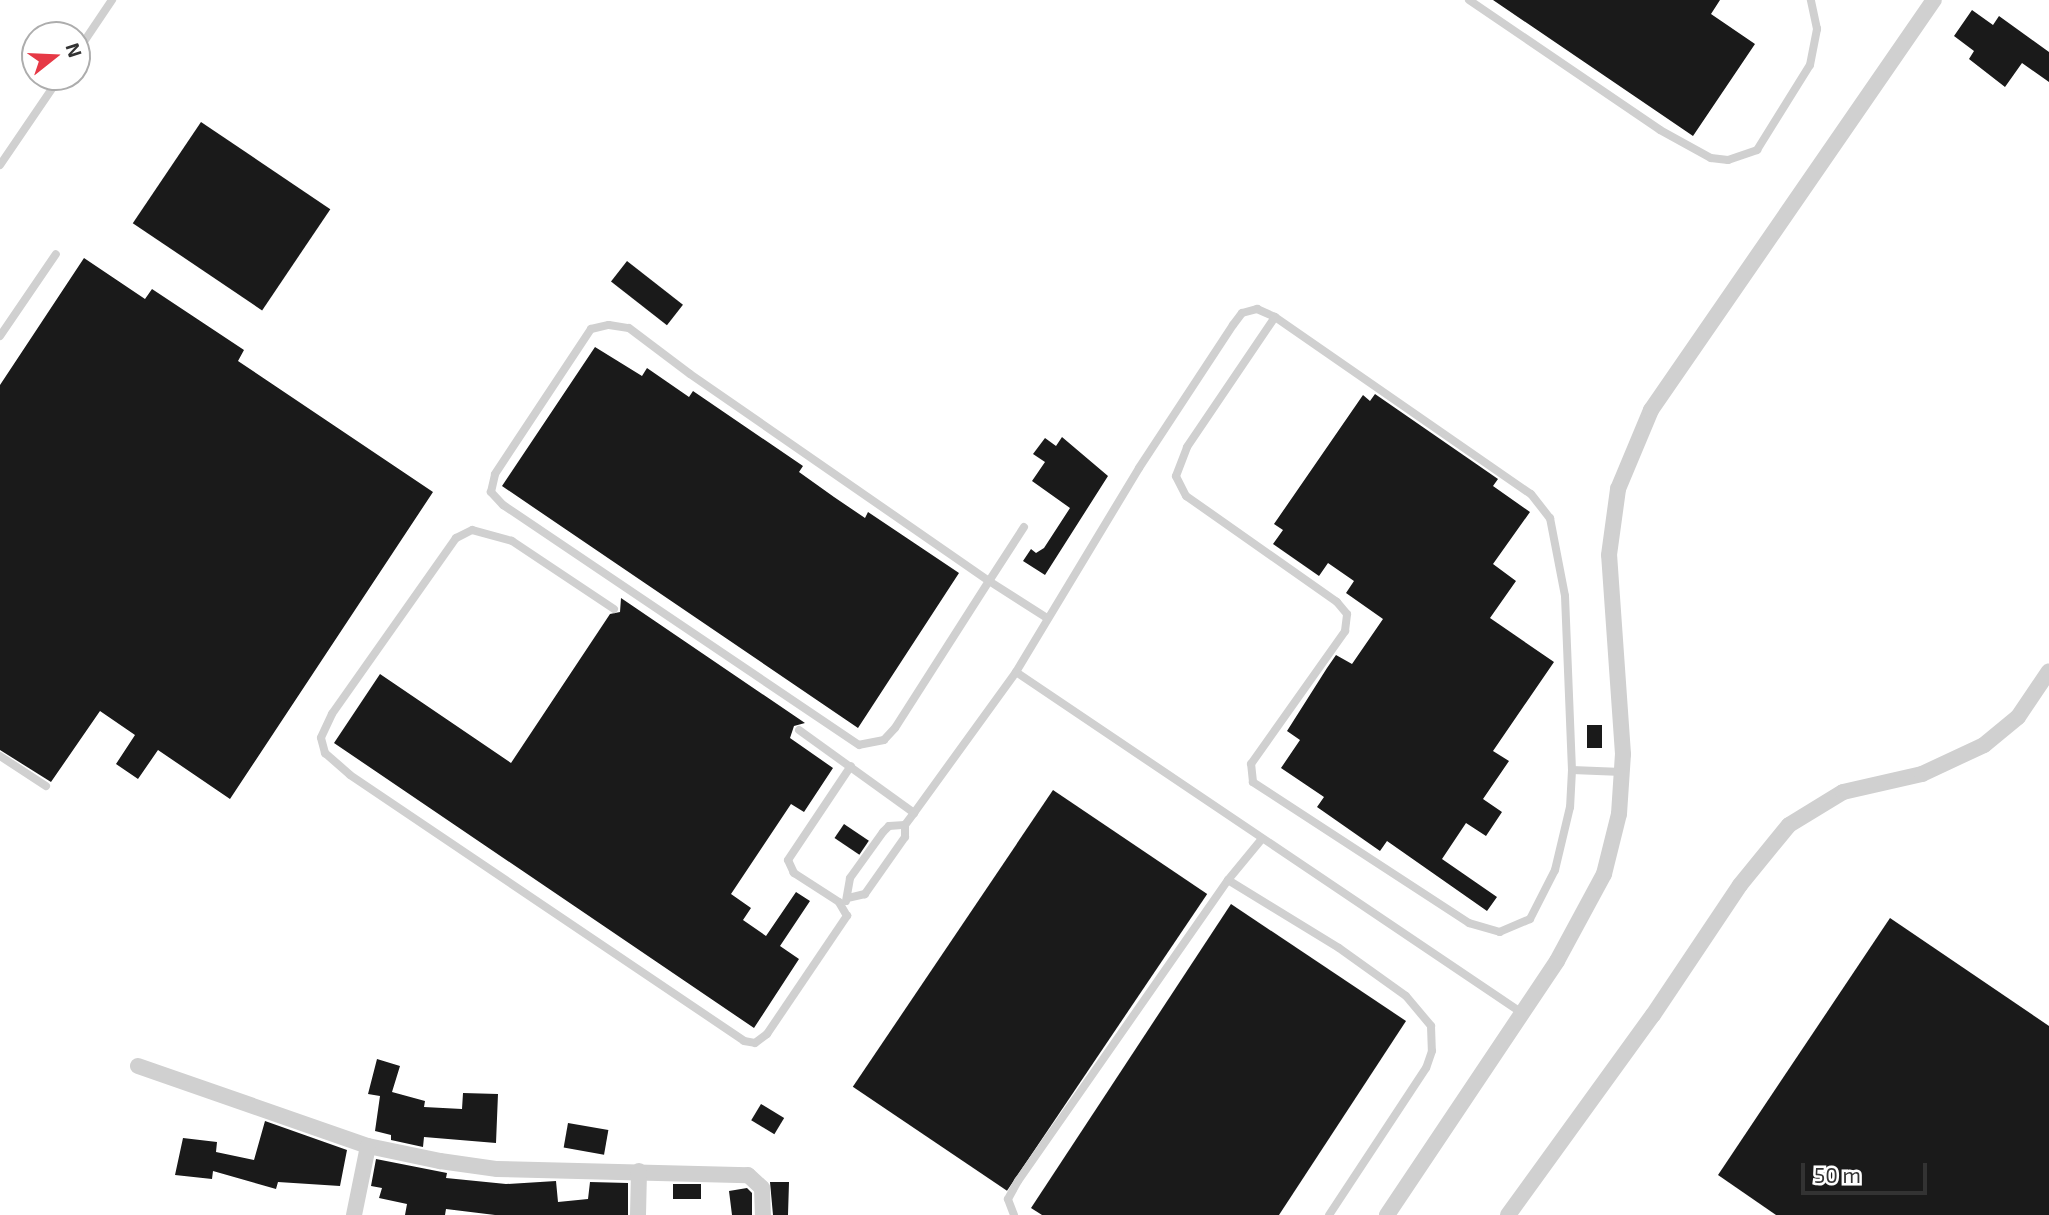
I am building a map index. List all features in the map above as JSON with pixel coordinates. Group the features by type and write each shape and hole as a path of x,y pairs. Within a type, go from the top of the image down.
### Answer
{"street":[{"path":"1387,1215 1522,1013 1604,874 1619,814 1622,772 1609,555 1623,478 1651,410 1934,0"},
{"path":"1508,1215 1653,1015 1740,885 1788,825 1843,792 1922,774 1984,744 2018,717 2049,671"},
{"path":"138,1066 368,1146 497,1169 639,1171 755,1177 762,1188 763,1215"},
{"path":"354,1215 368,1146"},
{"path":"638,1215 639,1171"}],"lane":[{"path":"91,31 112,0"},
{"path":"1469,0 1661,130 1711,158 1728,160 1757,150 1810,65 1817,29 1811,0"},
{"path":"0,165 50,91"},
{"path":"0,335 56,254"},
{"path":"614,609 512,541 472,530 456,538 332,714 321,738 326,753 350,775 744,1041 755,1043 767,1034 846,916 845,902 850,878 883,832 905,825 1016,672 1047,618 1233,325 1249,309 1275,317 1544,507 1555,537 1565,596 1572,770 1570,807 1545,895 1530,919 1500,932 1469,923 1253,782 1251,765 1345,631 1347,614 1337,602 1185,496 1175,476 1186,447 1275,317"},
{"path":"1024,527 989,580 895,728 884,740 859,745 503,505 491,492 495,474 591,329 609,325 629,328 989,580 1047,618"},
{"path":"1016,672 1261,840 1522,1013"},
{"path":"799,730 914,813"},
{"path":"0,756 46,786"},
{"path":"845,902 794,873 788,860 851,766"},
{"path":"1572,770 1622,772"},
{"path":"845,902 864,894 905,837 905,825"},
{"path":"1014,1215 1008,1199 1018,1181 1228,880 1261,840"},
{"path":"1228,880 1384,980 1406,996 1431,1026 1432,1051 1426,1068 1329,1215"}],"building":[{"path":"1493,0 1720,0 1711,14 1755,44 1693,136"},
{"path":"1972,10 1993,25 1999,16 2049,52 2049,82 2022,63 2005,87 1969,59 1974,51 1954,36"},
{"path":"201,122 330,209 262,310 133,223"},
{"path":"84,258 145,299 152,289 244,350 238,361 433,492 230,799 158,750 138,779 116,764 135,735 100,711 51,782 0,750 0,385"},
{"path":"627,261 683,305 667,325 611,281"},
{"path":"595,347 642,376 647,368 689,397 693,391 803,466 799,472 834,497 865,518 868,512 959,573 858,728 502,486"},
{"path":"1375,394 1498,479 1493,486 1530,512 1493,564 1516,581 1490,618 1554,662 1493,751 1509,761 1483,799 1502,812 1486,836 1466,823 1442,859 1497,897 1487,911 1387,841 1380,851 1317,807 1324,797 1281,768 1300,740 1287,731 1327,668 1336,655 1352,664 1383,619 1346,593 1354,581 1328,563 1319,576 1273,544 1283,530 1274,524 1363,395 1370,401"},
{"path":"1062,437 1108,476 1045,575 1023,561 1031,549 1036,553 1044,548 1070,508 1032,481 1045,462 1033,454 1045,438 1056,446"},
{"path":"621,598 805,723 794,726 790,738 833,768 804,812 791,804 731,894 751,908 743,920 766,936 796,892 810,901 780,946 799,959 754,1028 334,743 380,674 511,763 610,614 620,612"},
{"path":"1587,725 1602,725 1602,748 1587,748"},
{"path":"1053,790 1207,894 1007,1191 853,1087"},
{"path":"844,824 869,841 859,855 834,838"},
{"path":"1231,904 1406,1021 1279,1215 1042,1215 1031,1208"},
{"path":"1890,918 2049,1026 2049,1215 1776,1215 1718,1175"},
{"path":"377,1059 400,1066 392,1092 425,1101 424,1107 462,1109 463,1093 498,1094 496,1143 424,1137 423,1147 391,1140 391,1135 375,1131 380,1096 368,1094"},
{"path":"761,1104 784,1118 774,1134 751,1120"},
{"path":"265,1121 347,1150 340,1186 278,1182 276,1189 213,1171 212,1179 175,1175 183,1138 217,1142 216,1152 254,1160"},
{"path":"568,1123 608,1130 604,1155 564,1148"},
{"path":"376,1159 447,1173 446,1178 506,1184 556,1181 558,1202 588,1199 590,1182 628,1183 628,1215 495,1215 446,1209 445,1215 405,1215 407,1204 379,1198 382,1188 371,1186"},
{"path":"770,1182 789,1182 788,1215 773,1215"},
{"path":"673,1184 701,1184 701,1199 673,1199"},
{"path":"747,1188 752,1193 752,1215 732,1215 729,1191"}]}
